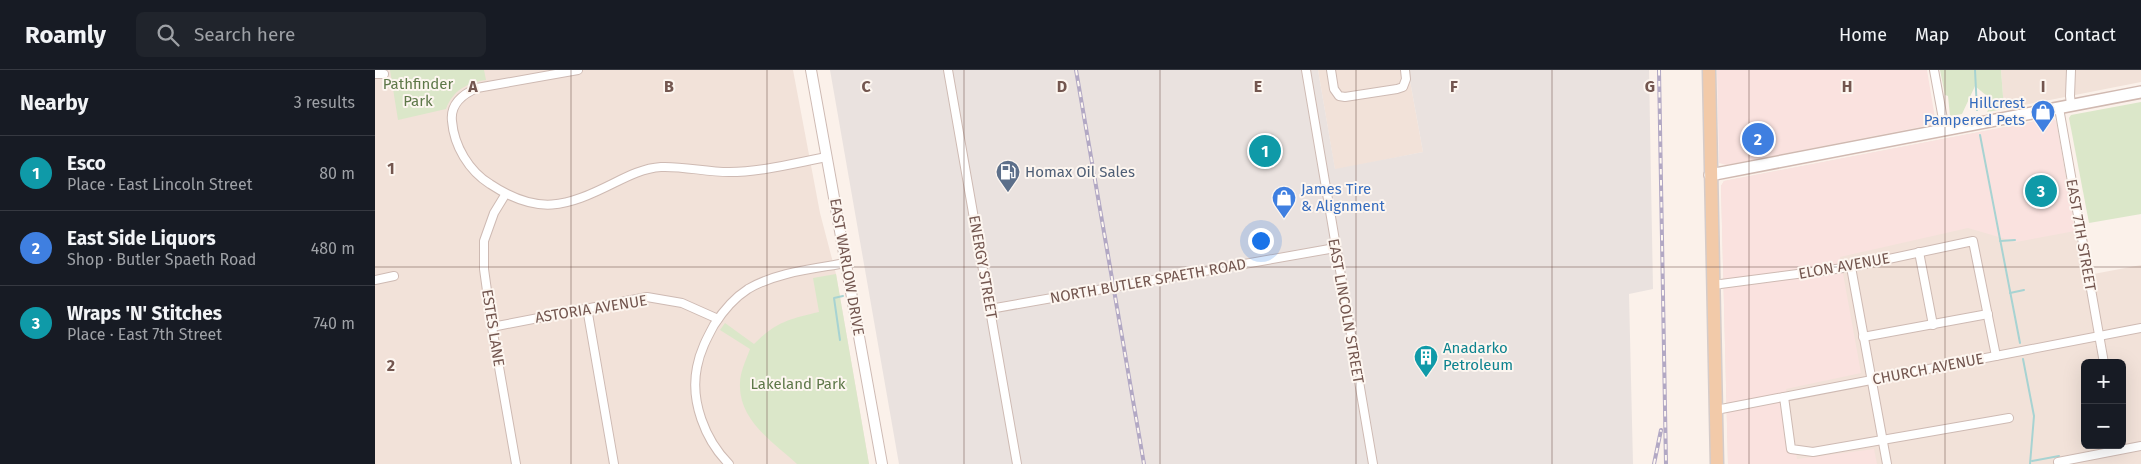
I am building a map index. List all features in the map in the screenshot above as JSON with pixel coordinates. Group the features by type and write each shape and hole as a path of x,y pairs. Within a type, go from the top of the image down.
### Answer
{"main road":[{"path":"1709,70 1717,464"},
{"path":"1710,175 2141,92"}],"street":[{"path":"578,70 477,88 467,92 454,106 451,117 452,129 460,149 471,168 486,182 505,195 523,202 558,205 584,198 629,176 661,167 746,172 827,157"},
{"name":"EAST WARLOW DRIVE","path":"811,70 882,464"},
{"name":"ENERGY STREET","path":"948,70 1017,464"},
{"name":"EAST LINCOLN STREET","path":"1306,70 1373,464"},
{"path":"1331,70 1334,89 1339,96 1345,97 1397,90 1403,87 1406,79 1405,70"},
{"path":"1934,70 1945,130"},
{"path":"2071,70 2071,105"},
{"path":"375,74 384,74"},
{"name":"EAST 7TH STREET","path":"2059,108 2103,359"},
{"name":"ESTES LANE","path":"505,195 494,213 484,241 484,269 491,327 516,464"},
{"name":"ELON AVENUE","path":"1713,285 1851,267 1973,241 1988,314"},
{"name":"NORTH BUTLER SPAETH ROAD","path":"990,309 1335,248"},
{"path":"1919,252 1933,325"},
{"path":"729,464 709,438 701,417 696,393 697,367 705,342 718,319 747,290 766,280 786,274 846,263"},
{"path":"1851,267 1887,464"},
{"path":"375,280 393,276"},
{"name":"ASTORIA AVENUE","path":"491,327 647,298 682,303 718,319"},
{"path":"587,308 615,464"},
{"path":"1863,337 1988,314 1996,356"},
{"name":"CHURCH AVENUE","path":"1716,410 2141,328"},
{"path":"1784,397 1791,449 1813,452 2009,418"},
{"path":"2126,447 2141,446"},
{"path":"2058,462 2116,449"}],"shaded area":[{"path":"375,70 793,70 820,213 836,274 869,464 375,464"},
{"path":"830,70 1318,70 1335,169 1423,152 1408,70 1649,70 1653,289 1629,294 1633,464 899,464"},
{"path":"1318,70 1408,70 1423,152 1335,170"},
{"path":"1717,70 1927,70 1936,124 1726,165 1719,163"},
{"path":"2001,70 2141,70 2141,82 2004,109"},
{"path":"2052,118 2056,121 2083,276 2141,265 2141,464 1728,464 1721,186 1724,181"},
{"path":"2052,118 2056,121 2075,231 2016,242 1968,228 1840,257 1861,373 1786,389 1797,459 1874,449 1877,464 1728,464 1721,186 1724,181"}],"green space":[{"name":"Pathfinder Park","path":"390,70 484,70 486,80 461,88 449,102 446,109 398,120"},
{"path":"1940,70 2001,70 2004,109 1987,112 1993,101 1975,86 1962,114 1950,116 1948,96 1945,95"},
{"path":"2141,102 2141,214 2089,223 2069,118 2071,115"},
{"name":"Lakeland Park","path":"836,274 869,464 797,464 768,439 751,419 741,396 740,383 742,370 750,349 720,330 725,323 754,344 783,322 819,312 813,278"}],"waterway":[{"path":"1975,70 1977,110"},
{"path":"1980,135 2020,343"},
{"path":"2000,241 2015,240"},
{"path":"2010,293 2024,290"},
{"path":"840,340 834,298 843,296"},
{"path":"2023,359 2034,416 2030,464"},
{"path":"2032,461 2059,456"}],"railway":[{"path":"1076,70 1144,464"},
{"path":"1659,70 1666,464"},
{"path":"1654,464 1661,430"}],"place":[{"name":"Hillcrest Pampered Pets","path":"2043,133"},
{"name":"East Side Liquors","path":"1758,139"},
{"name":"Esco","path":"1265,151"},
{"name":"Wraps 'N' Stitches","path":"2041,191"},
{"name":"Homax Oil Sales","path":"1008,193"},
{"name":"James Tire & Alignment","path":"1284,219"},
{"name":"Anadarko Petroleum","path":"1426,378"}]}
